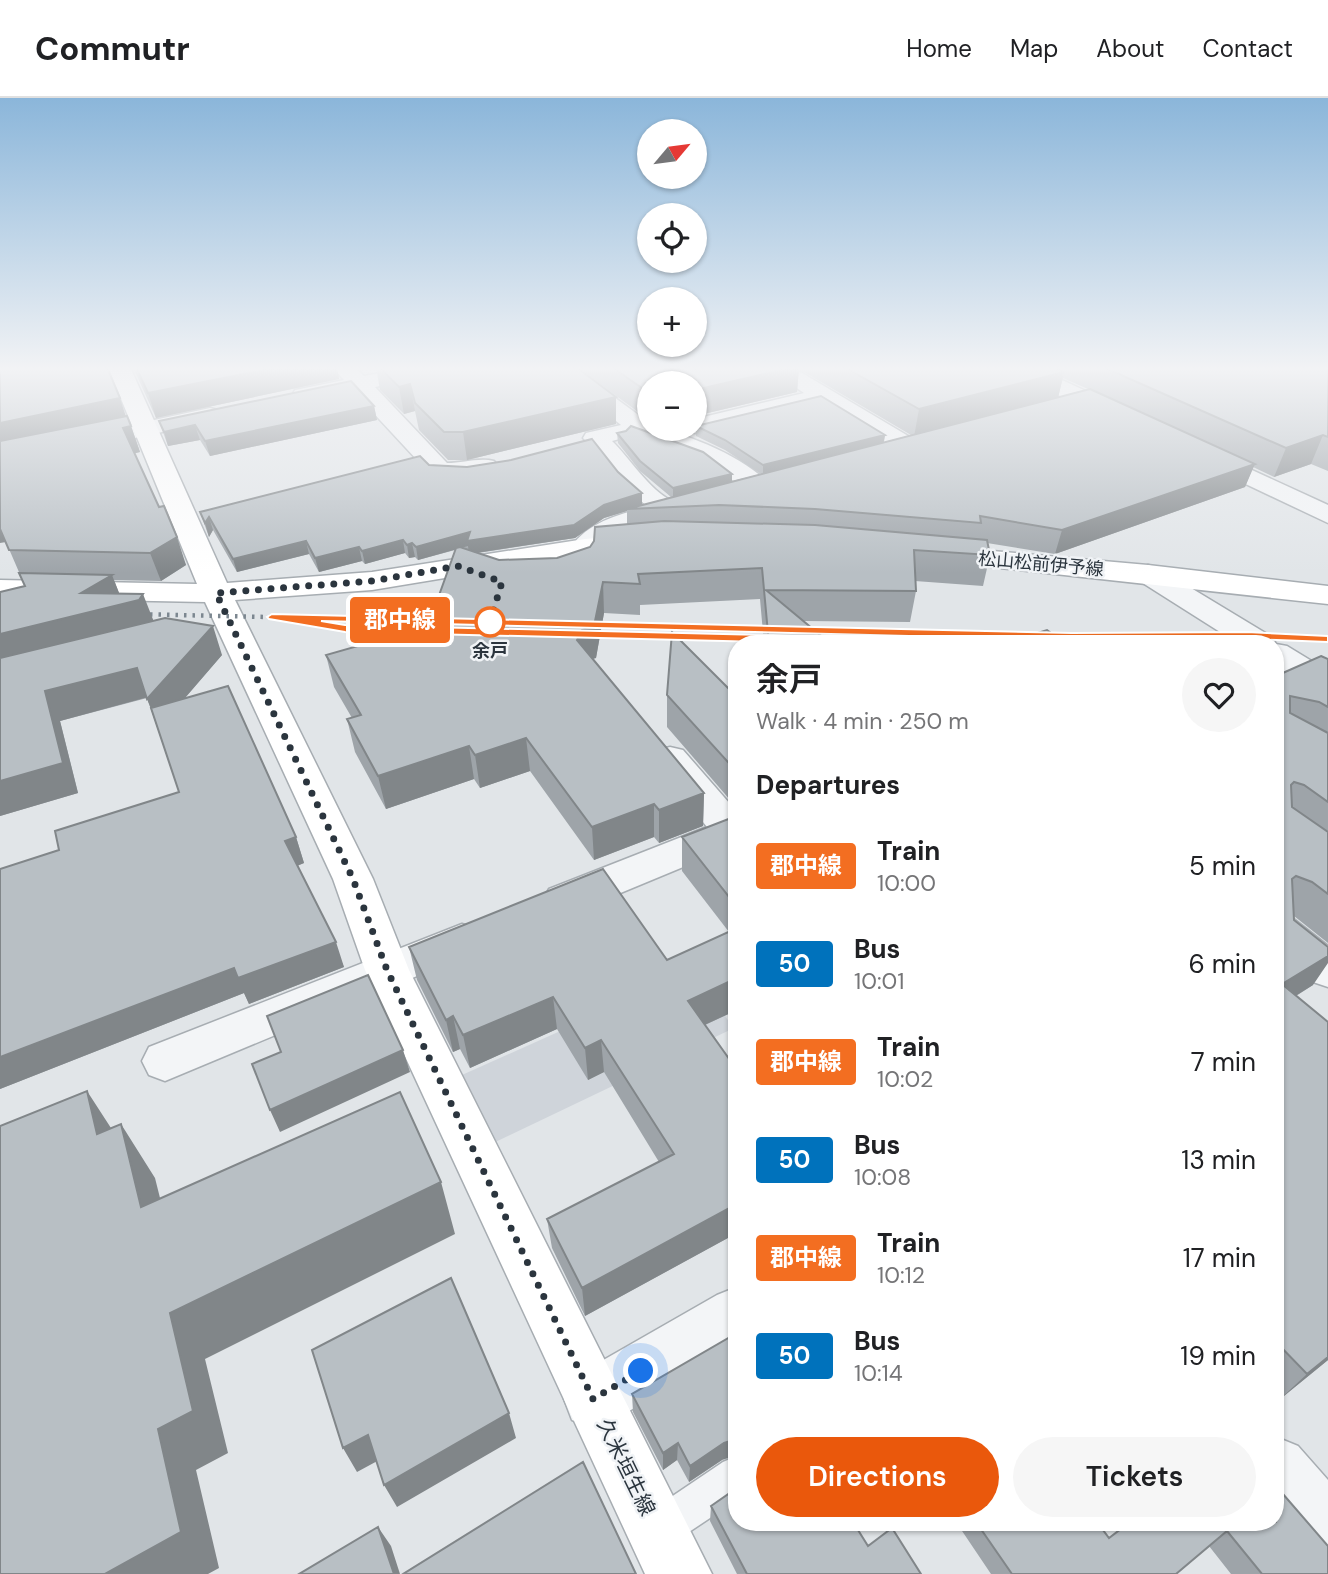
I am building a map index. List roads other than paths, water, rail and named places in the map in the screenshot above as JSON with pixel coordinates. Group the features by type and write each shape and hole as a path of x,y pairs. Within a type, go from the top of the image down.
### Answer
{"main road":[{"name":"久米垣生線","path":"149,436 217,614 353,879 387,970 679,1574"},
{"path":"0,589 217,614 458,566 585,559 664,540"},
{"name":"松山松前伊予線","path":"909,552 1148,574 1328,595"}],"street":[{"path":"0,460 110,436"},
{"path":"408,436 440,470 467,471 506,462"},
{"path":"570,447 596,441 595,438 612,436"},
{"path":"891,436 911,448"},
{"path":"596,441 615,457 629,478 668,510"},
{"path":"676,441 713,455 759,488"},
{"path":"873,458 938,441"},
{"path":"1186,447 1328,515"},
{"path":"733,495 784,482"},
{"path":"585,559 618,523 707,501"},
{"path":"1148,574 1246,635"},
{"path":"1284,658 1328,685"},
{"path":"648,731 728,825"},
{"path":"165,1061 728,836"},
{"path":"1284,934 1328,970"},
{"path":"593,1399 728,1320"},
{"path":"1284,1477 1328,1528"}],"lane":[{"path":"458,566 502,582"},
{"path":"657,1530 728,1482"}],"railway":[{"path":"133,614 448,621"},
{"path":"584,625 1014,635"},
{"path":"1284,638 1328,639"}],"train":[{"name":"郡中線","path":"728,637 345,628 272,617 1023,635"},
{"name":"郡中線","path":"1284,637 1328,639"}],"place":[{"name":"余戸","path":"490,622"}]}
